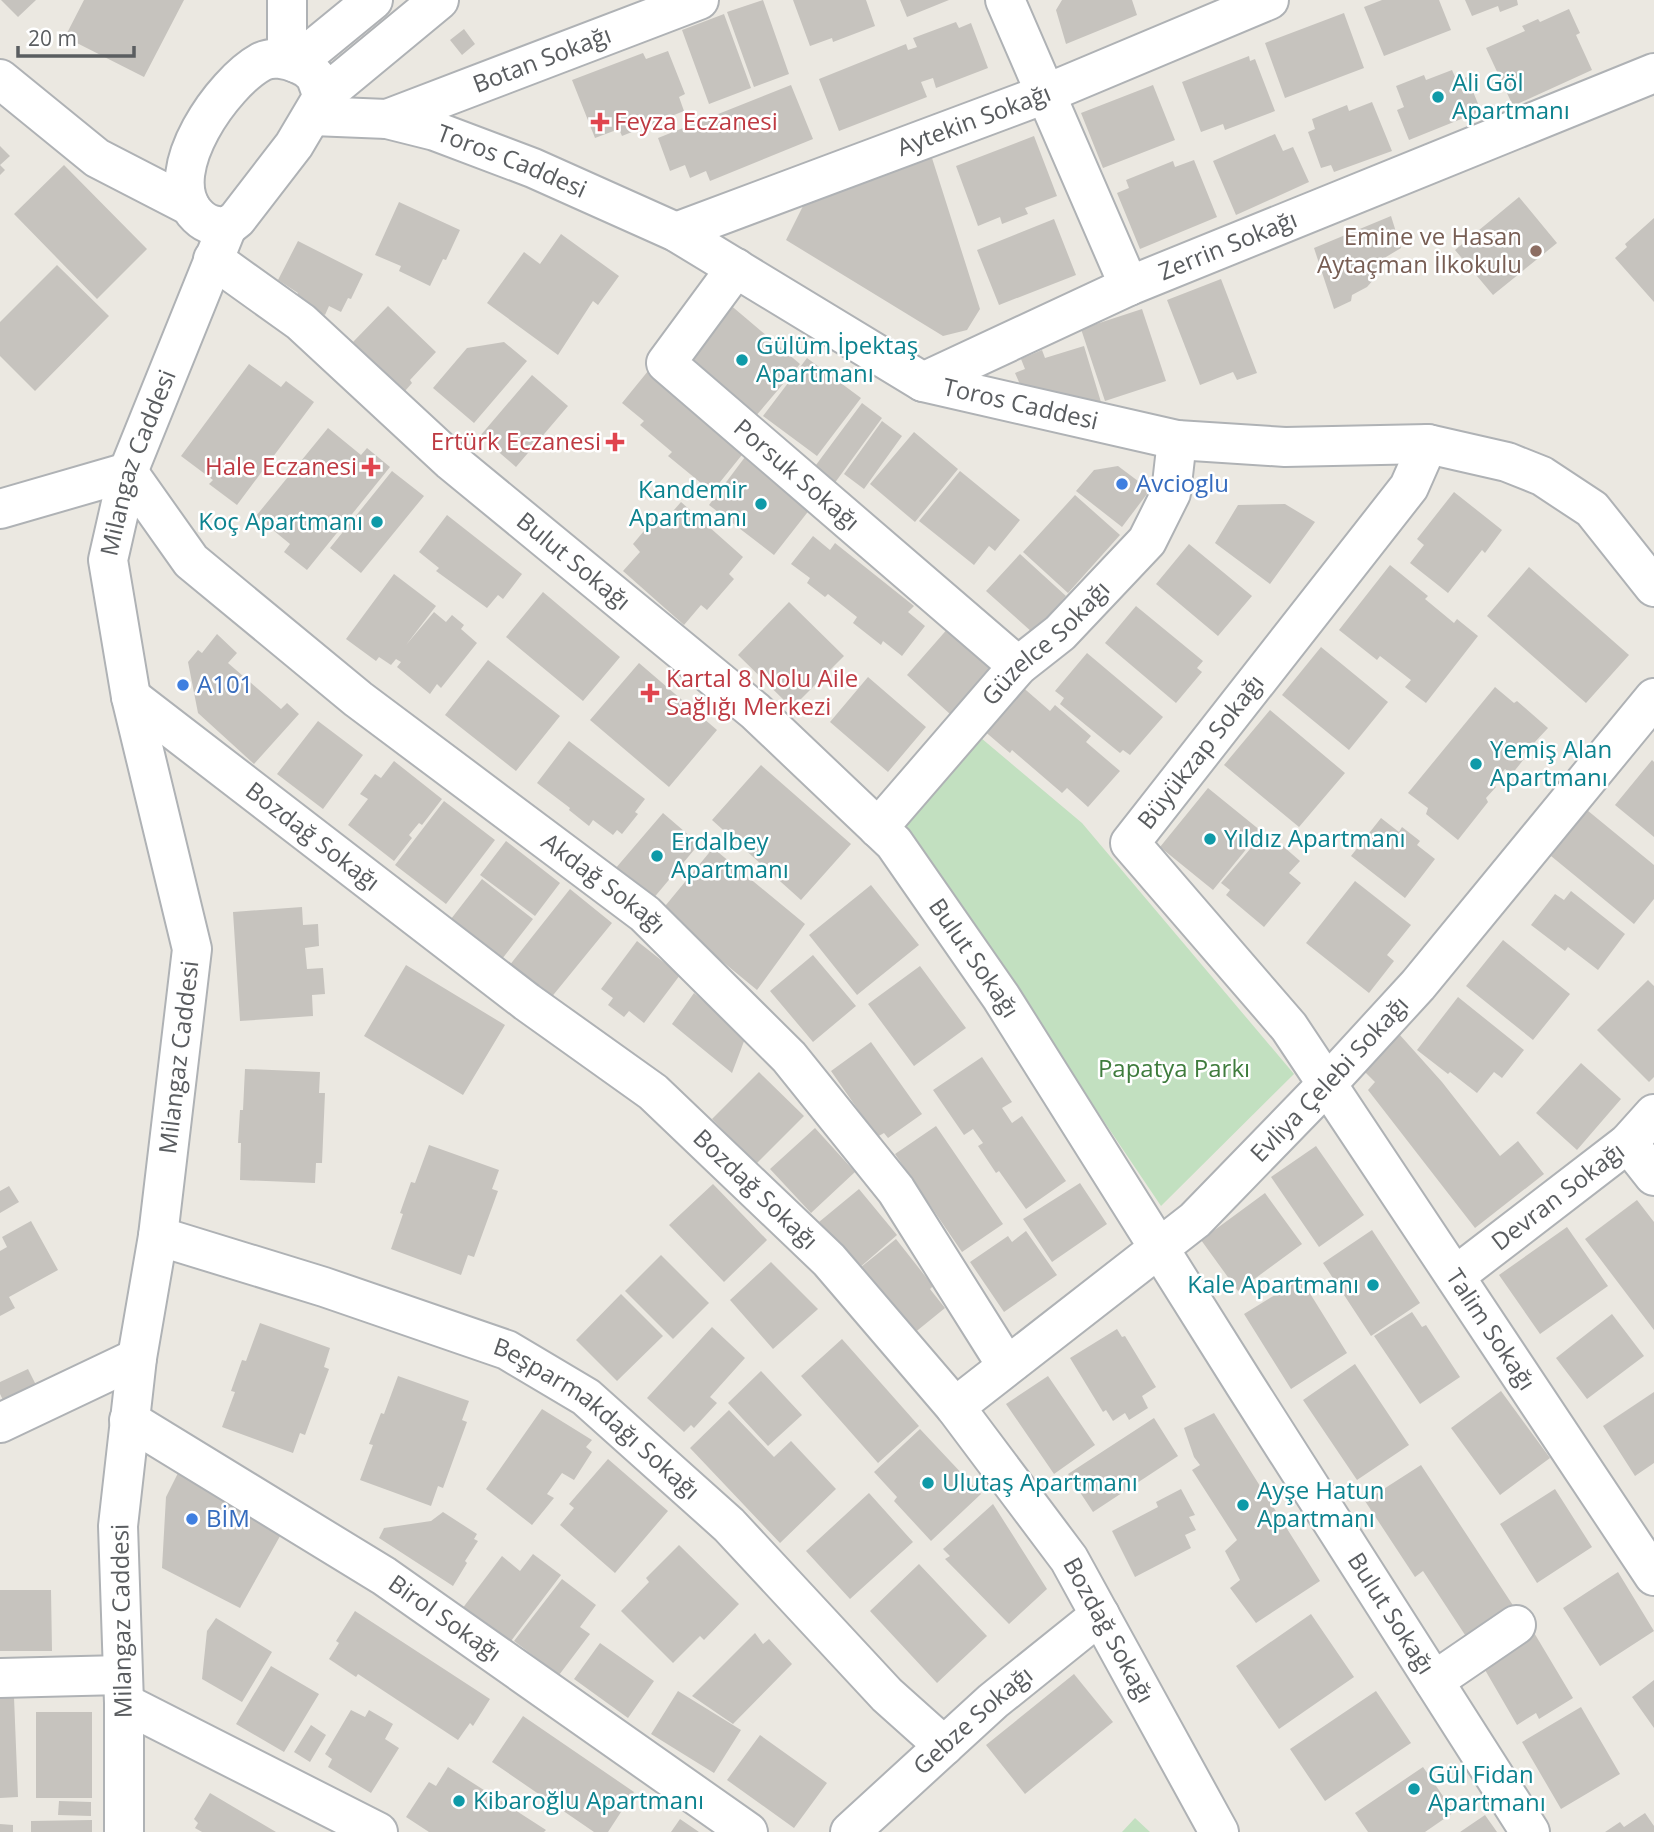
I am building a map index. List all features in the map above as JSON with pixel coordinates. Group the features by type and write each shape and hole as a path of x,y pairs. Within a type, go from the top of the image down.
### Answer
{"street":[{"path":"287,0 291,61"},
{"path":"291,61 373,0"},
{"path":"220,243 261,191 318,106 439,0"},
{"name":"Botan Sokağı","path":"387,119 699,0"},
{"path":"1004,0 1129,286"},
{"name":"Aytekin Sokağı","path":"676,232 1045,94 1269,0"},
{"path":"190,206 184,187 185,167 193,144 209,117 244,75 263,60 291,61 314,74 318,106"},
{"name":"Zerrin Sokağı","path":"923,382 1129,286 1654,73"},
{"name":"Bulut Sokağı","path":"0,79 97,158 190,206 201,220 211,226 220,243 451,461 755,711 894,843 1001,997 1530,1832"},
{"name":"Toros Caddesi","path":"318,106 435,131 533,168 676,232 923,382 1177,440 1285,447 1428,443 1507,462 1542,476 1592,509 1654,587"},
{"path":"97,158 185,167"},
{"name":"Milangaz Caddesi","path":"124,1832 118,1526 137,1358 158,1236 192,949 131,697 108,560 128,472 220,243"},
{"name":"Porsuk Sokağı","path":"736,268 666,363 1018,666"},
{"name":"Güzelce Sokağı","path":"878,828 1018,666 1060,633 1147,541 1171,493 1177,440"},
{"name":"Büyükzap Sokağı","path":"1328,1083 1289,1027 1130,843 1409,487 1428,443"},
{"path":"0,509 128,472"},
{"name":"Akdağ Sokağı","path":"128,472 191,561 358,699 645,914 789,1057 896,1190 998,1352 1012,1362"},
{"name":"Bozdağ Sokağı","path":"131,697 505,985 653,1092 829,1260 954,1407 1069,1559 1219,1832"},
{"name":"Evliya Çelebi Sokağı","path":"954,1407 1195,1220 1328,1083 1418,985 1654,698"},
{"name":"Talim Sokağı","path":"1328,1083 1654,1576"},
{"name":"Devran Sokağı","path":"1455,1276 1628,1143 1654,1114"},
{"path":"1628,1143 1654,1176"},
{"name":"Beşparmakdağı Sokağı","path":"158,1236 324,1287 507,1350 586,1397 729,1525 887,1695 944,1746"},
{"path":"0,1423 137,1358"},
{"name":"Birol Sokağı","path":"129,1420 384,1576 748,1832"},
{"name":"Gebze Sokağı","path":"850,1832 993,1701 1100,1615"},
{"path":"1434,1681 1516,1625"},
{"path":"0,1678 123,1689 378,1832"}],"green space":[{"name":"Papatya Parkı","path":"981,738 1082,823 1294,1074 1161,1206 905,826"},
{"path":"1135,1818 1150,1832 1122,1832"}],"building":[{"path":"1,0 36,0 18,17"},
{"path":"84,0 184,0 144,77 65,37"},
{"path":"763,0 789,74 754,87 727,12"},
{"path":"793,0 866,0 875,26 833,42 832,38 810,46"},
{"path":"900,0 949,0 907,17"},
{"path":"1062,0 1132,0 1137,15 1066,44 1056,10"},
{"path":"1382,0 1439,0 1451,30 1384,56 1364,7"},
{"path":"1465,0 1517,0 1518,5 1500,12 1498,6 1472,16"},
{"path":"1569,9 1580,33 1576,35 1592,70 1513,106 1486,48 1525,31 1522,26 1538,19 1540,22"},
{"path":"1344,13 1364,68 1285,98 1265,43"},
{"path":"724,14 751,88 709,104 682,30"},
{"path":"956,22 959,28 971,23 988,68 936,88 933,78 921,82 927,97 839,131 819,79 906,44 908,50 917,47 913,38"},
{"path":"464,29 475,44 462,55 450,40"},
{"path":"668,51 685,94 679,97 684,111 622,136 619,129 595,138 572,80 643,53 646,59"},
{"path":"1249,56 1250,61 1255,59 1275,111 1225,130 1223,124 1201,132 1182,82"},
{"name":"Ali Göl Apartmanı","path":"1452,70 1457,81 1467,77 1481,111 1409,140 1397,110 1404,107 1396,86 1424,75 1426,80"},
{"path":"791,85 813,139 710,181 706,171 690,178 685,165 670,171 658,138"},
{"path":"1153,85 1175,140 1103,168 1081,113"},
{"path":"1372,102 1392,151 1334,172 1331,165 1321,168 1308,132 1315,129 1312,119 1347,105 1349,111"},
{"path":"1275,134 1283,151 1293,147 1309,182 1236,215 1213,161"},
{"path":"1034,136 1057,196 1025,208 1028,214 1002,224 1000,217 978,226 956,166"},
{"path":"0,146 10,156 0,165"},
{"path":"932,158 980,309 967,330 943,336 786,240 804,204"},
{"path":"1194,160 1217,217 1140,249 1117,193 1129,188 1126,180 1173,161 1175,167"},
{"path":"64,165 147,249 97,299 14,214"},
{"path":"1519,197 1557,243 1493,295 1455,250"},
{"path":"399,202 460,230 430,286 399,271 401,266 375,255"},
{"path":"1391,216 1401,248 1386,257 1367,287 1352,295 1351,301 1334,309 1314,248"},
{"path":"1654,218 1654,302 1615,258 1627,247 1625,244"},
{"path":"1054,219 1076,275 999,305 977,250"},
{"path":"561,234 619,276 598,305 593,301 558,355 487,303 524,252 540,264"},
{"path":"298,241 363,274 351,299 348,298 341,312 329,306 325,315 303,304 305,300 296,296 298,293 278,280"},
{"path":"57,265 109,316 35,391 0,356 0,322"},
{"path":"1221,279 1257,373 1237,380 1233,372 1200,385 1167,300"},
{"name":"Gülüm İpektaş Apartmanı","path":"728,303 800,364 755,417 683,356"},
{"path":"388,306 436,352 410,380 412,383 405,391 353,342"},
{"path":"1142,309 1166,381 1105,401 1081,329"},
{"path":"504,342 527,361 474,423 433,388 467,348"},
{"path":"1084,346 1104,412 1022,389 1015,373 1025,369 1021,359 1042,350 1045,358"},
{"path":"807,358 861,398 817,456 763,416"},
{"path":"657,360 754,440 712,492 668,456 672,452 640,425 644,421 622,403"},
{"path":"249,364 281,387 286,381 314,402 237,505 209,484 213,480 181,456"},
{"path":"532,375 568,406 516,467 480,436"},
{"path":"862,403 882,418 834,484 813,469"},
{"path":"882,421 902,436 864,489 844,474"},
{"path":"328,428 361,455 367,448 390,467 307,570 284,552 290,544 256,516"},
{"path":"914,432 958,469 915,522 870,484"},
{"name":"Kandemir Apartmanı","path":"748,453 814,504 774,555 709,505"},
{"path":"1118,466 1150,490 1122,527 1076,491 1094,470"},
{"name":"Koç Apartmanı","path":"392,471 424,496 361,573 330,548"},
{"path":"960,471 1020,520 995,551 989,546 974,565 919,521"},
{"path":"1454,492 1502,530 1485,553 1482,550 1448,593 1410,563 1424,545 1417,539"},
{"path":"1075,495 1120,535 1068,593 1023,552"},
{"path":"681,502 743,557 729,574 734,579 707,610 701,605 684,625 623,571 640,552 633,544 659,513 666,519"},
{"path":"1285,504 1315,522 1270,584 1215,543 1238,505"},
{"path":"447,515 522,574 503,599 498,595 487,608 436,571 439,568 419,552"},
{"path":"813,536 830,550 835,543 914,606 908,612 925,626 902,656 883,641 881,645 853,623 857,617 828,594 825,597 807,583 810,578 791,564"},
{"path":"1189,544 1252,596 1218,636 1156,584"},
{"path":"1020,554 1066,596 1033,633 986,591"},
{"path":"1390,565 1428,596 1425,599 1454,623 1457,619 1478,636 1426,703 1405,687 1411,680 1380,656 1377,660 1339,630"},
{"path":"1529,567 1629,655 1586,703 1487,616"},
{"path":"394,574 436,606 406,645 434,612 446,622 452,615 464,625 461,629 477,643 441,688 437,684 430,694 397,667 401,662 396,659 391,665 379,657 376,661 346,639"},
{"path":"543,592 620,657 583,701 506,637"},
{"path":"789,602 844,656 792,708 738,655"},
{"path":"1136,606 1203,661 1197,668 1202,672 1176,703 1105,643"},
{"path":"950,626 994,665 950,714 907,675"},
{"path":"217,634 237,653 228,663 281,709 287,703 299,714 254,764 198,713 188,662 198,650 202,653"},
{"path":"1321,647 1388,702 1349,750 1282,695"},
{"path":"1087,653 1163,717 1130,755 1123,750 1120,753 1060,704 1064,698 1055,691"},
{"path":"488,660 560,716 516,771 445,715"},
{"path":"639,663 717,730 669,787 590,720"},
{"path":"868,677 926,727 888,772 830,722"},
{"path":"1019,684 1050,711 1055,705 1091,736 1086,742 1120,771 1088,807 1067,788 1062,793 1012,750 1010,753 982,729"},
{"name":"Yemiş Alan Apartmanı","path":"1495,687 1514,703 1517,701 1548,728 1522,756 1524,759 1512,774 1505,769 1492,784 1496,787 1486,798 1488,802 1458,840 1426,814 1428,808 1408,793"},
{"path":"1270,710 1345,773 1299,827 1224,765"},
{"path":"318,721 363,755 323,809 277,774"},
{"path":"569,741 645,799 635,812 638,814 622,834 617,830 613,835 593,820 589,826 537,783"},
{"path":"1652,760 1654,762 1654,837 1615,805"},
{"path":"394,761 442,799 422,825 419,823 409,835 412,838 394,861 348,825 368,799 360,794 375,774 381,778"},
{"path":"761,765 851,844 801,900 712,820"},
{"name":"Yıldız Apartmanı","path":"1208,788 1261,831 1213,890 1160,847"},
{"path":"444,801 495,840 446,904 395,865"},
{"path":"1587,810 1654,865 1654,899 1634,924 1551,856"},
{"name":"Erdalbey Apartmanı","path":"663,813 699,844 652,900 615,869"},
{"path":"1381,818 1399,832 1402,827 1420,841 1417,845 1435,859 1405,898 1351,856"},
{"path":"1262,835 1272,844 1276,840 1300,861 1289,873 1301,883 1264,927 1226,895 1230,890 1221,883"},
{"path":"506,841 560,883 535,916 480,875"},
{"path":"713,848 805,924 757,990 661,911"},
{"path":"482,879 533,919 495,968 444,928"},
{"path":"1355,881 1411,925 1387,955 1394,961 1369,993 1306,943"},
{"path":"871,885 919,945 857,995 809,935"},
{"path":"570,889 612,923 550,999 509,966"},
{"path":"1571,891 1625,934 1598,970 1568,947 1565,951 1531,925 1555,894 1564,900"},
{"path":"302,907 303,925 318,924 319,946 305,948 307,969 323,968 325,994 312,995 313,1016 240,1021 233,912"},
{"path":"1503,940 1570,994 1533,1040 1466,986"},
{"path":"637,941 680,975 644,1023 629,1011 624,1017 608,1005 613,998 601,989"},
{"path":"813,955 856,1006 813,1042 770,991"},
{"path":"406,965 505,1025 463,1095 364,1036"},
{"path":"920,966 966,1028 914,1066 868,1004"},
{"path":"1648,980 1654,986 1654,1077 1649,1082 1597,1030"},
{"path":"694,993 746,1036 732,1073 672,1024"},
{"path":"1458,997 1524,1050 1502,1078 1494,1072 1477,1093 1417,1050"},
{"path":"1399,1034 1442,1082 1500,1156 1518,1141 1544,1174 1475,1228 1368,1090 1375,1082 1362,1069"},
{"path":"871,1042 922,1114 888,1138 884,1133 877,1137 831,1071"},
{"path":"982,1057 1012,1102 1002,1108 1012,1123 1022,1116 1066,1181 1026,1209 978,1146 983,1143 973,1129 964,1135 933,1090"},
{"path":"1581,1063 1621,1099 1577,1150 1536,1113"},
{"path":"245,1069 320,1072 319,1093 325,1093 322,1163 316,1163 315,1183 240,1180 241,1143 238,1143"},
{"path":"759,1072 804,1116 756,1164 712,1119"},
{"path":"936,1126 1003,1224 962,1252 895,1154"},
{"path":"815,1128 855,1172 811,1213 770,1169"},
{"path":"429,1145 499,1170 492,1189 498,1191 474,1257 468,1255 461,1275 391,1249 411,1182 415,1183"},
{"path":"1316,1146 1364,1215 1319,1247 1271,1177"},
{"path":"1080,1183 1107,1224 1052,1262 1023,1219"},
{"path":"713,1184 767,1240 724,1282 669,1225"},
{"path":"9,1186 19,1202 0,1213 0,1191"},
{"path":"859,1189 897,1235 858,1269 819,1222"},
{"path":"1265,1193 1302,1244 1238,1291 1201,1240"},
{"path":"1637,1200 1654,1222 1654,1330 1585,1239"},
{"path":"31,1221 58,1270 9,1297 15,1308 0,1316 0,1251 7,1247 2,1237"},
{"path":"1567,1227 1608,1286 1540,1334 1499,1275"},
{"name":"Kale Apartmanı","path":"1372,1230 1420,1303 1371,1336 1323,1263"},
{"path":"1026,1231 1057,1275 1004,1312 970,1262 1008,1236 1012,1242"},
{"path":"896,1239 933,1286 930,1289 945,1308 913,1334 856,1271"},
{"path":"661,1255 709,1303 673,1339 625,1291"},
{"path":"771,1262 818,1309 773,1349 730,1300"},
{"path":"1301,1279 1347,1353 1291,1389 1244,1314"},
{"path":"621,1294 663,1336 617,1381 576,1340"},
{"path":"1412,1312 1422,1327 1426,1325 1460,1377 1420,1404 1374,1336"},
{"path":"1612,1314 1644,1356 1587,1399 1556,1358"},
{"path":"260,1323 330,1348 324,1367 329,1369 305,1435 300,1433 293,1453 222,1427 235,1392 231,1391 242,1360 246,1361"},
{"path":"712,1327 745,1358 710,1397 717,1403 694,1428 691,1425 684,1432 647,1398"},
{"path":"1117,1329 1122,1337 1125,1336 1156,1387 1142,1396 1148,1408 1129,1420 1125,1413 1113,1421 1106,1410 1103,1412 1070,1358"},
{"path":"842,1339 919,1426 878,1463 801,1376"},
{"path":"1355,1364 1409,1445 1357,1480 1303,1400"},
{"path":"28,1369 36,1385 3,1400 0,1382"},
{"path":"761,1371 802,1415 768,1446 728,1403"},
{"path":"398,1376 469,1401 462,1420 467,1422 443,1488 438,1486 431,1506 360,1480 373,1445 369,1444"},
{"path":"1048,1376 1095,1445 1054,1474 1006,1404"},
{"path":"1501,1391 1550,1458 1500,1495 1451,1428"},
{"path":"1654,1392 1654,1463 1635,1476 1603,1426"},
{"path":"542,1409 592,1440 586,1447 592,1452 574,1480 562,1473 547,1494 554,1498 532,1525 486,1489"},
{"path":"729,1410 774,1457 791,1441 836,1489 780,1543 690,1448"},
{"name":"Ayşe Hatun Apartmanı","path":"1214,1413 1320,1581 1256,1623 1230,1588 1240,1580 1225,1551 1237,1540 1192,1470 1200,1465 1194,1457 1184,1428"},
{"path":"1154,1418 1178,1456 1093,1512 1068,1474"},
{"name":"Ulutaş Apartmanı","path":"920,1429 981,1494 931,1541 894,1501 897,1497 874,1472"},
{"path":"608,1459 668,1511 615,1573 560,1525 574,1508 569,1504"},
{"path":"1421,1465 1516,1610 1469,1641 1423,1571 1415,1577 1365,1501"},
{"path":"180,1469 284,1529 240,1608 162,1568 166,1497"},
{"path":"1181,1489 1195,1515 1189,1517 1196,1530 1185,1535 1191,1548 1135,1577 1112,1531 1158,1507 1156,1502"},
{"path":"1555,1489 1592,1547 1537,1583 1500,1524"},
{"path":"869,1493 913,1542 850,1599 806,1551"},
{"path":"993,1504 1047,1589 1009,1624 945,1559 950,1556 943,1549"},
{"path":"443,1512 477,1534 474,1539 478,1541 453,1586 379,1538 384,1528 431,1521"},
{"path":"679,1545 739,1604 704,1640 700,1636 673,1663 621,1611 649,1582 646,1578"},
{"path":"533,1554 561,1575 508,1645 462,1609 502,1556 520,1571"},
{"path":"919,1564 987,1636 937,1683 870,1611"},
{"path":"1618,1572 1654,1631 1600,1666 1563,1608"},
{"path":"562,1579 596,1605 580,1627 590,1634 559,1675 514,1641"},
{"path":"0,1590 51,1590 52,1651 0,1651"},
{"path":"355,1611 490,1699 473,1726 470,1723 458,1740 358,1674 356,1677 329,1659 339,1643 336,1641"},
{"path":"1311,1614 1354,1677 1279,1729 1236,1666"},
{"path":"216,1618 272,1652 242,1702 202,1679 207,1631"},
{"path":"1533,1631 1573,1698 1539,1719 1536,1713 1517,1725 1481,1663"},
{"path":"755,1633 763,1644 769,1639 792,1664 733,1724 692,1696"},
{"path":"600,1643 654,1681 628,1718 574,1679"},
{"path":"271,1666 319,1694 284,1752 236,1724"},
{"path":"1074,1674 1113,1722 1025,1794 986,1745"},
{"path":"1654,1680 1654,1728 1632,1697"},
{"path":"678,1691 741,1730 714,1773 651,1734"},
{"path":"1376,1691 1411,1743 1325,1801 1290,1749"},
{"path":"0,1697 14,1697 18,1797 0,1798"},
{"path":"1581,1707 1620,1774 1561,1809 1522,1742"},
{"path":"351,1710 365,1717 369,1710 393,1724 385,1739 399,1748 371,1793 328,1767 332,1759 325,1754"},
{"path":"36,1712 92,1712 92,1798 36,1798"},
{"path":"523,1716 634,1792 608,1832 594,1832 492,1762"},
{"path":"311,1725 326,1735 310,1762 294,1752"},
{"path":"760,1735 827,1783 794,1828 727,1780"},
{"name":"Kibaroğlu Apartmanı","path":"448,1767 546,1830 429,1832 406,1817 429,1782 436,1786"},
{"name":"Gül Fidan Apartmanı","path":"1423,1767 1454,1812 1425,1832 1368,1832 1355,1813"},
{"path":"210,1793 276,1832 202,1832 195,1828 198,1823 194,1819"},
{"path":"59,1801 91,1802 91,1816 58,1815"},
{"path":"1645,1813 1654,1826 1654,1832 1605,1832 1620,1822 1624,1827"},
{"path":"1485,1815 1497,1832 1460,1832"},
{"path":"680,1819 699,1832 671,1832"},
{"path":"92,1820 92,1832 31,1832 31,1821"},
{"path":"0,1824 13,1825 13,1832 0,1832"}],"place":[{"name":"Ali Göl Apartmanı","path":"1438,97"},
{"name":"Feyza Eczanesi","path":"600,122"},
{"name":"Emine ve Hasan Aytaçman İlkokulu","path":"1536,251"},
{"name":"Gülüm İpektaş Apartmanı","path":"742,360"},
{"name":"Ertürk Eczanesi","path":"615,442"},
{"name":"Hale Eczanesi","path":"371,467"},
{"name":"Avcioglu","path":"1122,484"},
{"name":"Kandemir Apartmanı","path":"761,504"},
{"name":"Koç Apartmanı","path":"377,522"},
{"name":"A101","path":"183,685"},
{"name":"Kartal 8 Nolu Aile Sağlığı Merkezi","path":"650,693"},
{"name":"Yemiş Alan Apartmanı","path":"1476,764"},
{"name":"Yıldız Apartmanı","path":"1210,839"},
{"name":"Erdalbey Apartmanı","path":"657,856"},
{"name":"Kale Apartmanı","path":"1373,1285"},
{"name":"Ulutaş Apartmanı","path":"928,1483"},
{"name":"Ayşe Hatun Apartmanı","path":"1243,1505"},
{"name":"BİM","path":"192,1519"},
{"name":"Gül Fidan Apartmanı","path":"1414,1789"},
{"name":"Kibaroğlu Apartmanı","path":"459,1801"}]}
